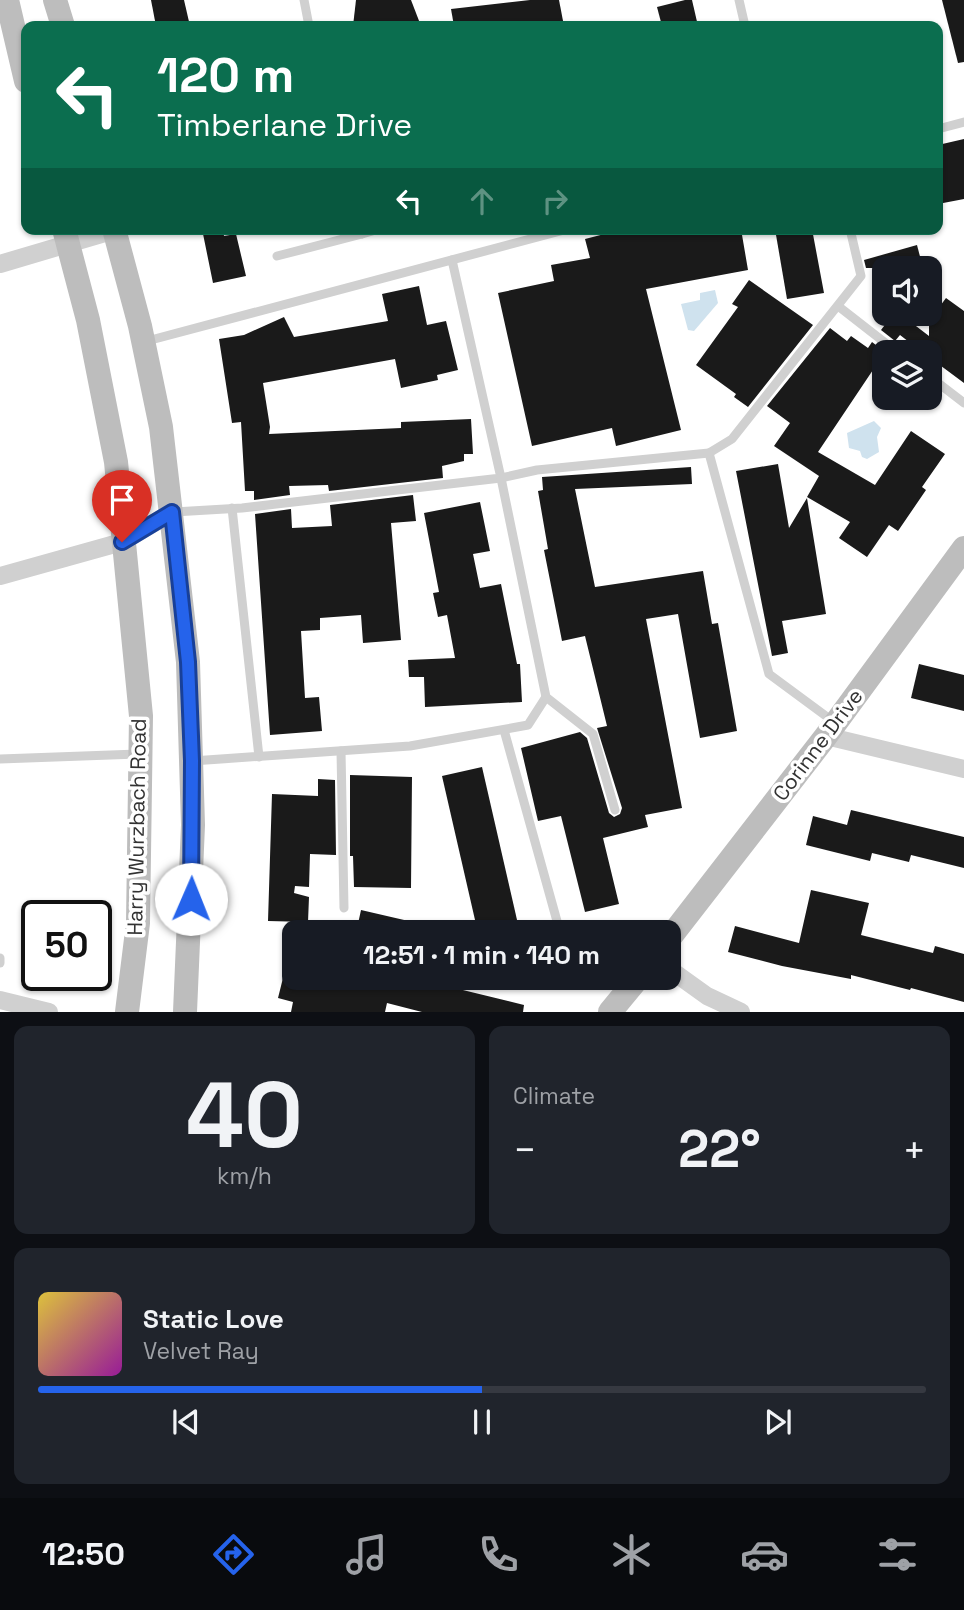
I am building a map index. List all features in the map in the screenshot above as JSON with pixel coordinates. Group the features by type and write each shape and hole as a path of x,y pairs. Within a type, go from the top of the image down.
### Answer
{"main road":[{"path":"7,0 21,60"},
{"path":"55,0 61,21"},
{"path":"115,235 143,342 161,428 188,662 192,761 191,924 185,1012"},
{"name":"Harry Wurzbach Road","path":"66,238 88,320 116,462 141,716 138,923 127,1012"},
{"name":"Corinne Drive","path":"681,923 831,730 964,548"},
{"path":"610,1012 628,990"}],"street":[{"path":"0,264 66,238 84,235"},
{"path":"0,576 122,542 172,512"},
{"path":"831,730 964,769"},
{"path":"681,977 707,996 741,1012"},
{"path":"0,1000 50,1012"}],"lane":[{"path":"304,0 308,21"},
{"path":"738,0 744,21"},
{"path":"943,128 964,122"},
{"path":"277,256 348,235"},
{"path":"143,342 546,235"},
{"path":"172,512 237,508 501,478 537,470 709,453 732,439 861,276 851,235"},
{"path":"452,260 546,697 593,734 615,810"},
{"path":"838,306 882,340"},
{"path":"942,386 964,403"},
{"path":"709,453 769,674 831,730"},
{"path":"237,508 259,757"},
{"path":"192,761 410,746 504,730 528,725 546,697"},
{"path":"504,730 557,920"},
{"path":"341,751 344,908"},
{"path":"0,759 140,754"}],"water":[{"path":"715,290 718,303 694,331 688,330 681,304 700,300 700,293"},
{"path":"874,421 881,428 877,437 879,452 867,459 862,457 860,451 849,448 847,433"}],"building":[{"path":"151,0 184,0 189,21 155,21"},
{"path":"356,0 411,0 419,21 354,21"},
{"path":"530,0 559,0 563,21 453,21 451,9"},
{"path":"692,0 697,21 661,21 657,7"},
{"path":"942,0 964,0 964,62 958,63"},
{"path":"964,139 964,199 943,203 943,144"},
{"path":"203,235 236,235 246,276 213,283"},
{"path":"601,235 742,235 748,270 646,289 681,430 616,446 612,428 532,446 498,293 554,281 551,265 590,258 585,239"},
{"path":"776,235 813,235 824,293 787,299"},
{"path":"917,245 920,256 878,256"},
{"path":"872,258 872,268 866,268 864,260"},
{"path":"749,280 813,325 748,407 734,397 736,394 696,365 738,307 732,304"},
{"path":"419,286 427,325 446,321 458,370 437,375 438,380 401,388 395,359 263,383 269,434 401,428 401,422 471,419 473,454 464,454 464,461 442,466 443,478 329,491 328,485 289,486 290,495 254,500 254,491 245,491 241,422 232,423 219,339 244,335 284,317 294,337 388,321 382,294"},
{"path":"946,298 964,311 964,383 942,367 942,340 906,340 900,335 894,340 881,330 884,326 916,326 929,336 929,326 942,326 942,303"},
{"path":"830,328 847,341 851,336 868,348 872,342 872,371 818,452 875,485 911,431 945,454 922,487 926,490 898,531 889,525 867,557 839,538 850,522 807,497 819,476 774,446 790,423 767,406"},
{"path":"778,464 789,528 807,498 826,614 782,621 788,653 772,656 736,471"},
{"path":"691,467 692,484 575,489 595,587 703,571 712,624 718,623 737,731 700,738 678,614 646,619 682,808 645,815 648,827 603,838 619,904 585,912 561,816 538,821 521,748 580,732 587,738 609,813 614,817 620,814 622,808 597,728 607,726 585,636 562,641 544,550 548,549 538,491 543,490 542,477"},
{"path":"413,495 416,521 391,523 401,640 363,643 361,615 320,618 320,630 301,631 305,698 319,697 322,731 270,735 255,514 291,509 292,528 332,526 330,505"},
{"path":"480,502 490,551 473,554 480,588 501,584 517,664 520,664 522,702 425,707 424,677 409,677 408,660 455,658 447,615 438,617 433,593 439,592 424,513"},
{"path":"919,664 964,675 964,711 911,698"},
{"path":"482,767 517,920 475,920 442,776"},
{"path":"350,775 412,777 411,888 354,887 353,856 350,856"},
{"path":"318,779 335,780 336,855 310,854 309,887 295,886 294,893 309,897 308,920 268,921 272,794 318,796"},
{"path":"851,810 964,837 964,868 911,855 909,862 872,853 870,861 806,845 813,816 847,825"},
{"path":"811,890 869,903 861,935 933,953 935,946 964,954 964,1002 851,975 851,979 728,952 735,926 799,943"},
{"path":"361,910 404,920 359,920"},
{"path":"282,982 282,990 463,990 524,1005 523,1012 422,1012 387,1003 385,1012 291,1012 293,1002 278,998"}],"route":[{"path":"122,542 172,512 188,662 192,761 191,899"}]}
